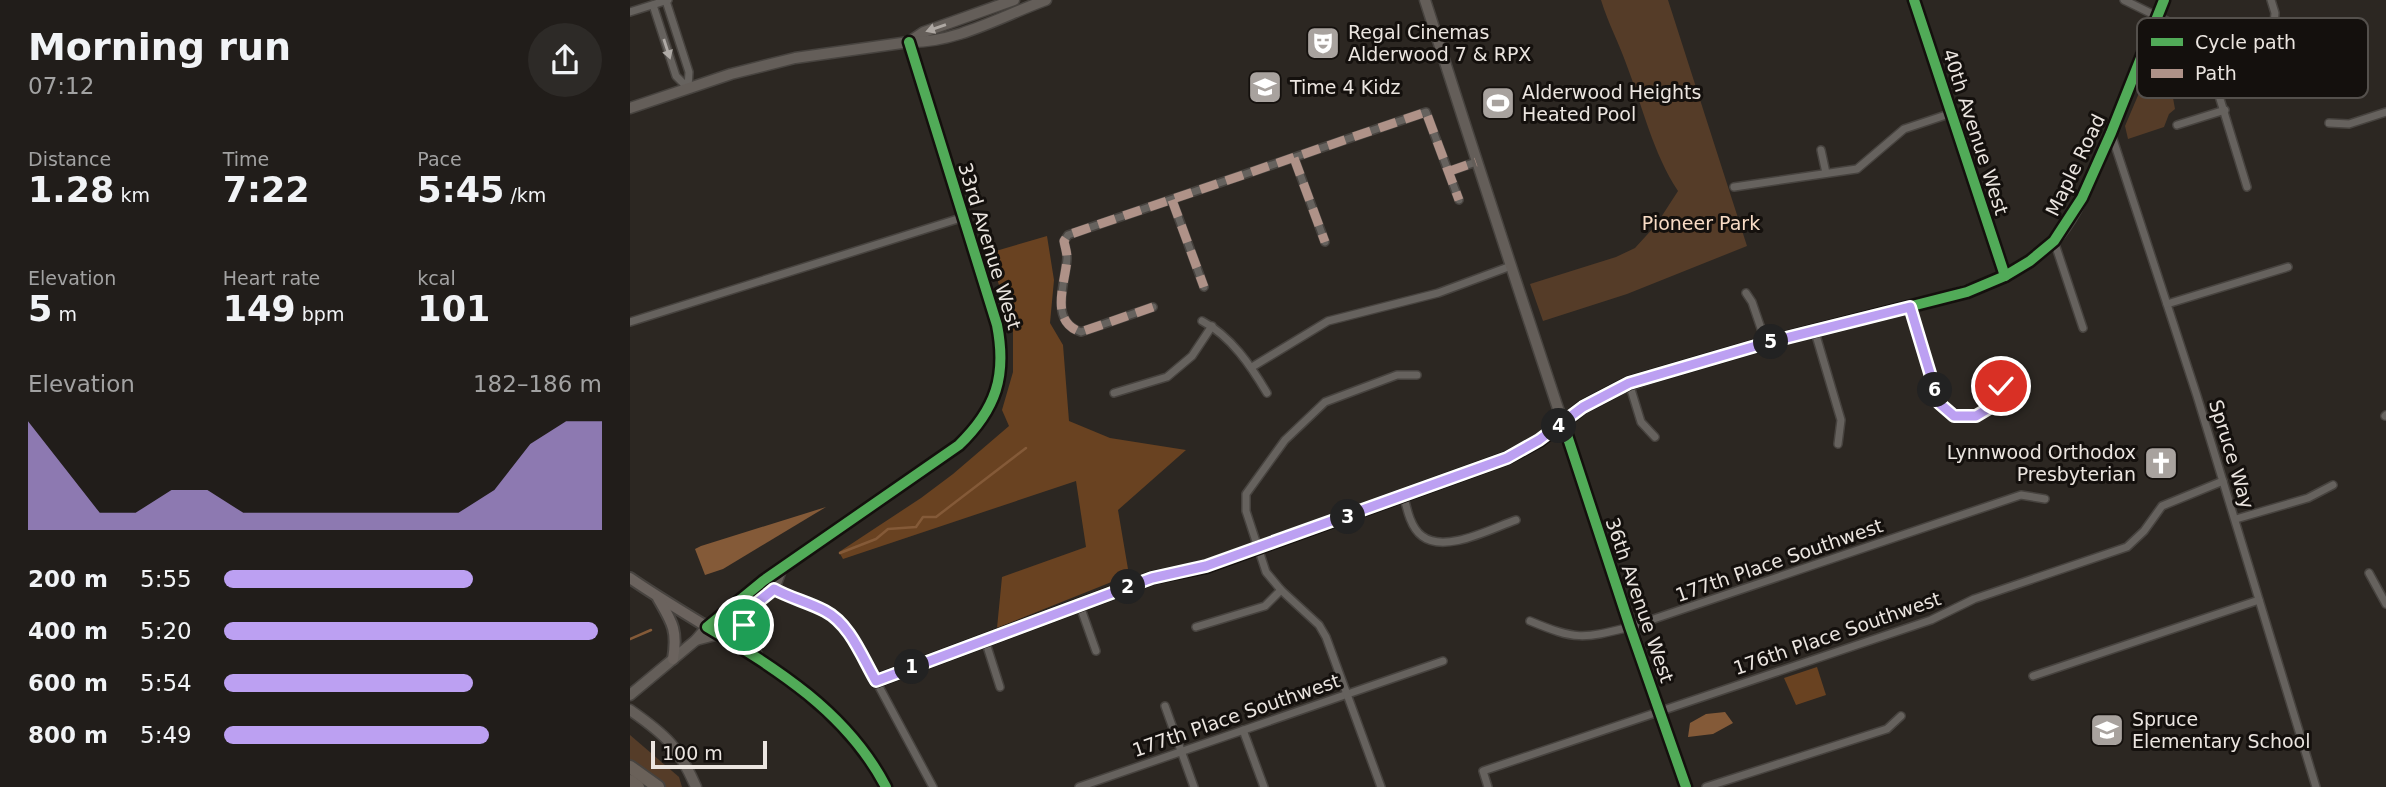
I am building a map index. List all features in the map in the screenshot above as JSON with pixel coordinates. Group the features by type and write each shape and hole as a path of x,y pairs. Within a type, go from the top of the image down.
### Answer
{"highway":[{"path":"630,767 658,787"},
{"path":"630,781 638,787"}],"main road":[{"path":"630,578 758,658 824,707 845,727 877,769 886,787"},
{"path":"656,596 674,626 676,642 673,659"},
{"path":"752,607 745,620 744,629 758,658"}],"street":[{"path":"630,12 667,0 689,72 688,88"},
{"path":"909,42 924,32 1014,0"},
{"path":"630,108 731,74 795,58 909,42 928,43 1046,0"},
{"name":"36th Avenue West","path":"1425,0 1630,627 1686,787"},
{"name":"40th Avenue West","path":"1914,0 2005,276"},
{"path":"2124,0 2157,17"},
{"name":"Maple Road","path":"2157,17 2164,0"},
{"path":"2271,0 2275,18"},
{"path":"653,5 676,76 688,88"},
{"name":"33rd Avenue West","path":"706,627 763,581 959,445 975,430 987,413 996,392 1001,370 1001,346 997,325 909,42"},
{"name":"Maple Road","path":"1563,423 1598,398 1629,383 1766,343 1966,292 2005,276 2030,261 2054,241 2082,198 2112,133 2137,69"},
{"path":"2221,98 2247,187"},
{"path":"2176,125 2225,110"},
{"path":"1153,307 1081,332 1072,329 1065,321 1061,309 1061,292 1068,255 1064,241 1068,235 1426,112 1459,200"},
{"path":"2329,122 2349,124 2386,112"},
{"path":"1734,187 1857,169 1905,129 1952,113"},
{"name":"Spruce Way","path":"2112,133 2236,519 2316,787"},
{"path":"1821,150 1826,173"},
{"path":"1294,158 1325,242"},
{"path":"1450,171 1476,162"},
{"path":"1172,200 1204,287"},
{"path":"630,322 964,217"},
{"path":"2054,241 2083,328"},
{"path":"1252,367 1328,321 1438,293 1511,266"},
{"path":"2167,304 2288,267"},
{"path":"1746,293 1752,302 1766,343"},
{"path":"1910,307 1939,403 1954,416 1976,416 1996,404 2001,374"},
{"path":"1202,321 1212,326 1252,367 1267,393"},
{"path":"1114,393 1167,377 1192,356 1212,326"},
{"path":"1815,332 1840,420 1838,444"},
{"path":"1381,787 1320,625 1281,590 1266,572 1247,511 1246,494 1285,440 1325,402 1397,375 1417,376"},
{"path":"1629,383 1641,422 1655,437"},
{"path":"876,681 1152,578 1206,566 1404,497 1507,458 1563,423"},
{"name":"176th Place Southwest","path":"1488,787 1483,771 1931,620 1974,598 2127,547 2144,531 2162,506 2223,481"},
{"path":"2236,519 2308,498 2333,485"},
{"name":"177th Place Southwest","path":"1530,621 1562,634 1576,637 1594,636 1630,627 2021,495 2045,499"},
{"path":"1404,497 1414,526 1421,535 1441,543 1454,542 1516,520"},
{"path":"696,640 719,634 774,589 782,569"},
{"path":"2369,573 2386,604"},
{"path":"763,581 839,620 849,633 933,787"},
{"path":"1196,627 1265,606 1281,590"},
{"path":"2033,677 2259,600"},
{"path":"1080,606 1096,651"},
{"path":"630,695 696,640 706,627"},
{"path":"985,640 1000,687"},
{"name":"177th Place Southwest","path":"1079,787 1347,692 1443,661"},
{"path":"1165,706 1194,787"},
{"path":"630,710 672,743 681,754 696,787"},
{"path":"1706,787 1887,729 1901,716"},
{"path":"1243,730 1264,787"}],"green space":[{"name":"Pioneer Park","path":"1601,0 1668,0 1747,246 1627,294 1543,321 1530,284 1616,257 1635,248 1656,225 1678,191 1655,146"},
{"path":"2137,98 2173,98 2175,109 2169,114 2164,127 2128,139 2125,126"},
{"path":"630,735 679,777 682,787 630,787"}],"shaded area":[{"path":"1047,236 1054,280 1050,323 1063,345 1069,421 1110,438 1186,450 1118,510 1129,575 997,628 1002,577 1086,547 1076,481 843,559 839,552 921,498 1009,426 1002,410 1013,372 1013,330 989,253"},
{"path":"826,507 723,569 705,575 695,549"},
{"path":"1817,667 1826,695 1796,705 1784,678"},
{"path":"1725,712 1733,723 1713,734 1688,737 1690,723 1706,714"}],"waterway":[{"path":"840,553 876,539 888,529 916,527 923,517 936,517 1026,448"},
{"path":"630,639 651,630"}],"marked path":[{"path":"1153,307 1081,332 1071,327 1065,319 1061,300 1067,258 1064,241 1068,235 1426,112 1459,200"},
{"path":"1294,158 1325,242"},
{"path":"1450,171 1476,162"},
{"path":"1172,200 1204,287"}],"cycle path":[{"path":"1914,0 2005,276"},
{"path":"2157,18 2164,0"},
{"path":"886,787 870,760 831,714 784,676 707,627 763,581 959,445 982,418 996,391 1000,360 997,325 909,42"},
{"path":"876,681 1152,578 1206,567 1507,458 1539,441 1583,407 1629,383 1766,343 1967,292 2005,276 2030,261 2054,241 2082,198 2137,68"},
{"path":"1563,423 1686,787"}],"place":[{"name":"Regal Cinemas Alderwood 7 & RPX","path":"1323,43"},
{"name":"Time 4 Kidz","path":"1265,87"},
{"name":"Alderwood Heights Heated Pool","path":"1498,103"},
{"name":"Lynnwood Orthodox Presbyterian","path":"2161,463"},
{"name":"Spruce Elementary School","path":"2107,730"}],"route":[{"path":"744,625 752,607 774,589 824,610 839,620 849,633 876,681 1152,578 1206,566 1507,458 1539,440 1583,407 1629,383 1766,343 1910,307 1939,403 1954,416 1976,416 1996,404 2001,386"}]}
